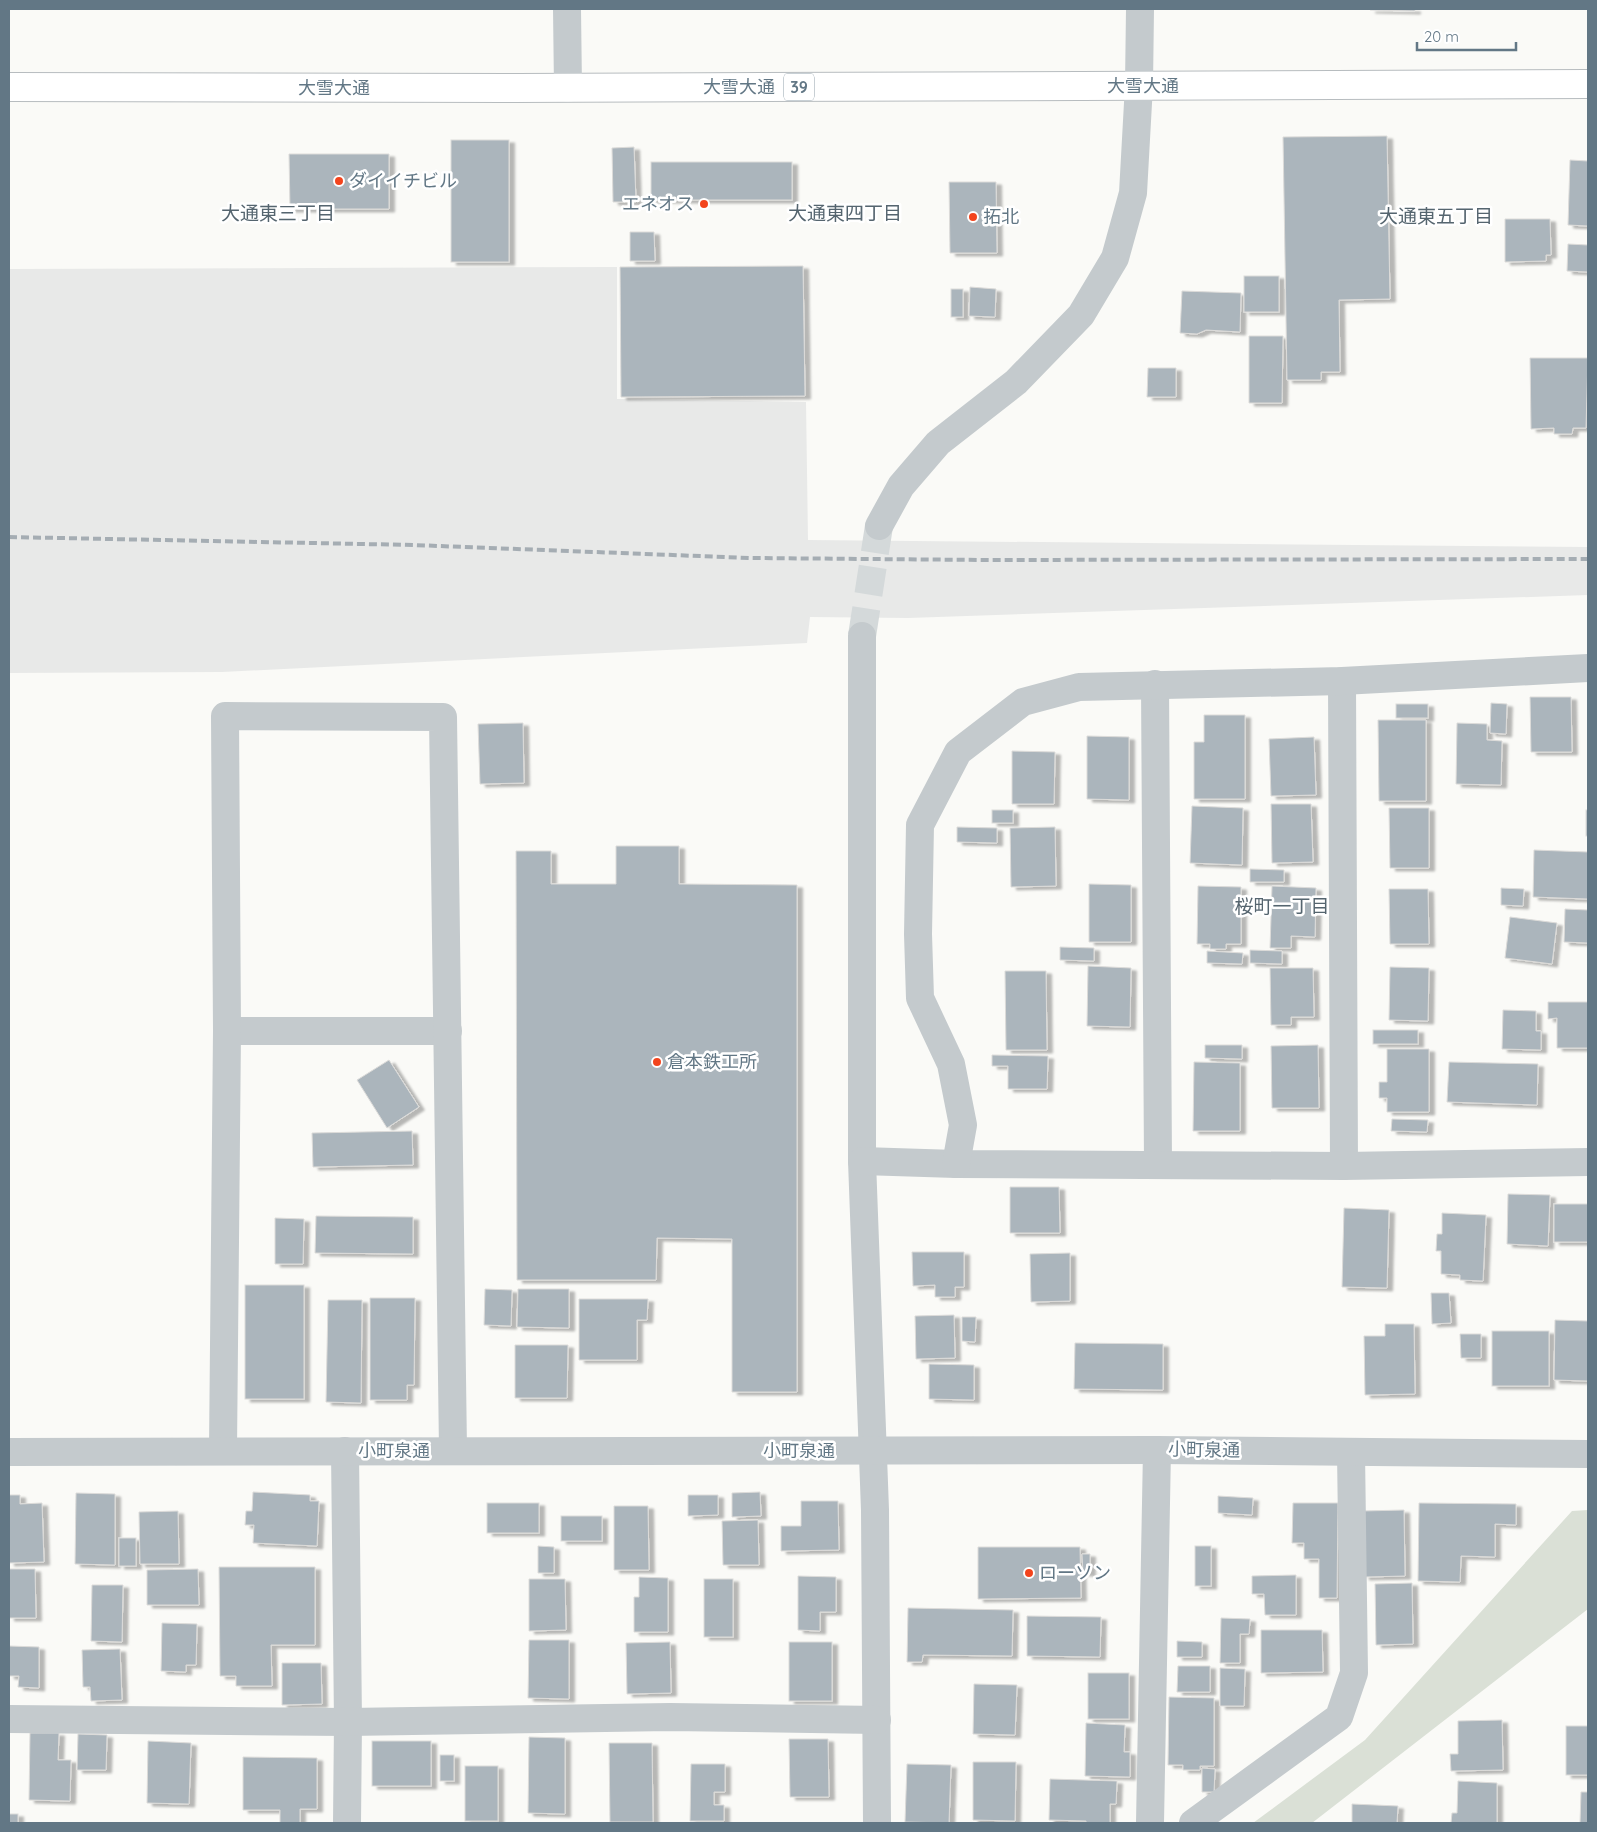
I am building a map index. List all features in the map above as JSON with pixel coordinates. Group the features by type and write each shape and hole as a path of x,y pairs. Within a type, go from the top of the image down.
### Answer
{"highway":[{"name":"大雪大通","path":"9,87 568,88 1588,84"}],"street":[{"path":"567,9 568,88"},
{"path":"879,526 901,486 938,443 1016,382 1081,315 1115,258 1134,193 1140,9"},
{"path":"862,636 862,1161 875,1510 877,1823"},
{"path":"956,1164 963,1125 951,1064 920,998 918,934 920,825 958,752 1023,702 1079,687 1342,681 1588,668"},
{"path":"1342,681 1344,1166"},
{"path":"1155,684 1158,1164"},
{"path":"223,1450 227,1031 225,716 443,717 453,1450"},
{"path":"227,1031 448,1031"},
{"path":"862,1161 956,1164 1344,1166 1588,1162"},
{"name":"小町泉通","path":"9,1452 223,1450 1157,1450 1588,1454"},
{"path":"1150,1823 1157,1450"},
{"path":"345,1451 348,1722 347,1823"},
{"path":"1193,1823 1339,1717 1354,1674 1351,1452"},
{"path":"9,1719 348,1722 670,1717 877,1720"}],"shaded area":[{"path":"617,267 617,399 806,402 808,540 1588,547 1588,595 908,618 810,617 807,643 222,672 9,673 9,269"},
{"path":"1588,1510 1588,1609 1312,1823 1253,1823 1365,1740 1572,1511"}],"building":[{"path":"1415,9 1415,11 1370,10"},
{"path":"1387,136 1390,299 1339,300 1340,372 1321,372 1321,380 1287,380 1283,137"},
{"path":"451,140 509,140 509,262 451,262"},
{"path":"634,147 636,202 613,202 612,148"},
{"name":"ダイイチビル","path":"289,154 389,154 389,209 290,209"},
{"path":"1570,160 1588,161 1588,226 1568,225"},
{"path":"651,162 792,162 792,200 651,200"},
{"name":"拓北","path":"949,182 996,182 997,253 950,253"},
{"path":"1505,219 1550,219 1551,255 1546,255 1546,261 1505,262"},
{"path":"630,232 654,232 655,261 630,261"},
{"path":"1568,244 1588,245 1588,272 1567,271"},
{"path":"803,266 805,396 621,397 620,267"},
{"path":"1244,276 1279,276 1279,312 1244,312"},
{"path":"970,287 996,289 995,317 969,316"},
{"path":"951,289 963,289 963,317 951,317"},
{"path":"1182,291 1241,293 1240,332 1206,330 1197,334 1180,333"},
{"path":"1249,336 1283,336 1282,403 1249,403"},
{"path":"1530,358 1588,358 1586,428 1573,428 1572,434 1554,434 1554,428 1531,429"},
{"path":"1148,368 1176,368 1176,397 1147,397"},
{"path":"1530,697 1571,697 1572,752 1531,752"},
{"path":"1491,703 1507,704 1506,734 1490,733"},
{"path":"1396,704 1428,704 1428,718 1396,718"},
{"path":"1204,715 1245,715 1245,799 1194,799 1194,742 1204,742"},
{"path":"1378,720 1426,720 1426,801 1379,801"},
{"path":"523,723 524,783 480,784 478,724"},
{"path":"1457,723 1487,724 1487,740 1502,741 1501,785 1456,784"},
{"path":"1087,736 1129,737 1129,800 1087,799"},
{"path":"1314,737 1316,795 1271,796 1269,739"},
{"path":"1012,751 1055,752 1054,804 1012,804"},
{"path":"1271,804 1311,804 1313,862 1272,863"},
{"path":"1192,806 1243,808 1242,865 1190,863"},
{"path":"1389,808 1429,808 1429,868 1390,868"},
{"path":"992,810 1013,810 1013,823 992,823"},
{"path":"1586,810 1588,810 1588,836 1586,836"},
{"path":"957,827 997,828 997,843 957,842"},
{"path":"1055,827 1056,886 1011,887 1010,828"},
{"name":"倉本鉄工所","path":"616,846 679,846 679,884 797,885 797,1392 732,1392 732,1239 657,1238 656,1280 517,1280 516,851 551,851 551,884 616,884"},
{"path":"1534,850 1588,852 1588,899 1533,897"},
{"path":"1250,869 1284,870 1284,882 1250,882"},
{"path":"1089,884 1131,885 1131,942 1089,942"},
{"path":"1198,886 1241,887 1241,944 1226,944 1226,949 1210,949 1210,944 1197,944"},
{"path":"1272,886 1316,888 1315,937 1291,936 1291,948 1270,948"},
{"path":"1501,888 1524,889 1523,906 1501,905"},
{"path":"1389,889 1428,889 1429,944 1390,944"},
{"path":"1565,909 1588,910 1588,943 1564,942"},
{"path":"1510,917 1557,923 1552,964 1505,958"},
{"path":"1060,947 1094,948 1094,961 1060,960"},
{"path":"1250,950 1282,951 1282,964 1250,963"},
{"path":"1207,951 1243,953 1242,964 1207,963"},
{"path":"1088,966 1131,968 1130,1027 1087,1026"},
{"path":"1390,967 1429,968 1428,1021 1389,1020"},
{"path":"1270,968 1313,968 1314,1017 1291,1017 1291,1025 1271,1025"},
{"path":"1005,971 1046,971 1047,1050 1006,1050"},
{"path":"1548,1002 1588,1002 1588,1048 1557,1048 1557,1018 1548,1019"},
{"path":"1503,1010 1536,1011 1536,1031 1541,1031 1541,1050 1502,1049"},
{"path":"1373,1030 1418,1030 1418,1044 1373,1044"},
{"path":"1205,1045 1242,1045 1242,1059 1205,1058"},
{"path":"1318,1045 1319,1108 1272,1108 1271,1046"},
{"path":"1387,1049 1429,1049 1429,1112 1387,1112 1387,1098 1379,1098 1379,1082 1387,1082"},
{"path":"992,1055 1048,1056 1047,1089 1008,1089 1008,1066 992,1066"},
{"path":"389,1060 419,1107 387,1128 357,1080"},
{"path":"1194,1062 1240,1063 1240,1131 1193,1131"},
{"path":"1449,1062 1538,1064 1537,1105 1447,1102"},
{"path":"1392,1119 1428,1120 1427,1132 1391,1131"},
{"path":"412,1131 413,1165 313,1167 312,1133"},
{"path":"1010,1187 1059,1187 1060,1233 1010,1233"},
{"path":"1508,1194 1550,1195 1548,1246 1507,1244"},
{"path":"1554,1204 1588,1204 1588,1242 1554,1242"},
{"path":"1344,1208 1389,1210 1387,1288 1342,1287"},
{"path":"1442,1213 1486,1215 1483,1281 1460,1280 1460,1275 1441,1274 1441,1251 1436,1251 1437,1234 1442,1234"},
{"path":"316,1216 413,1217 413,1254 315,1253"},
{"path":"275,1218 304,1219 303,1264 275,1264"},
{"path":"912,1252 964,1252 964,1287 955,1287 955,1297 935,1297 935,1285 913,1286"},
{"path":"1070,1253 1070,1301 1031,1302 1030,1254"},
{"path":"245,1285 304,1285 304,1399 245,1399"},
{"path":"485,1289 512,1290 511,1326 484,1325"},
{"path":"518,1289 569,1289 569,1328 517,1327"},
{"path":"1431,1293 1449,1293 1451,1323 1432,1324"},
{"path":"370,1298 415,1298 414,1385 407,1385 407,1400 370,1400"},
{"path":"579,1299 648,1299 647,1320 637,1320 637,1360 579,1360"},
{"path":"328,1300 362,1300 361,1403 326,1402"},
{"path":"954,1315 955,1358 916,1359 915,1316"},
{"path":"962,1317 976,1317 975,1342 962,1341"},
{"path":"1555,1320 1588,1321 1588,1381 1554,1380"},
{"path":"1385,1324 1414,1324 1415,1394 1365,1395 1364,1336 1385,1336"},
{"path":"1492,1331 1549,1331 1549,1386 1492,1386"},
{"path":"1460,1334 1481,1334 1481,1358 1461,1358"},
{"path":"1075,1343 1163,1344 1163,1390 1074,1389"},
{"path":"515,1345 568,1345 567,1398 515,1398"},
{"path":"929,1364 974,1365 974,1400 929,1399"},
{"path":"253,1492 310,1495 310,1501 319,1501 317,1546 253,1543 254,1525 245,1525 246,1511 252,1511"},
{"path":"760,1492 761,1516 732,1517 732,1493"},
{"path":"76,1493 115,1494 115,1565 75,1564"},
{"path":"9,1495 20,1495 20,1504 42,1503 44,1562 9,1563"},
{"path":"688,1495 718,1495 718,1515 688,1516"},
{"path":"1218,1496 1253,1498 1252,1515 1218,1513"},
{"path":"801,1501 838,1501 839,1550 781,1551 781,1526 801,1526"},
{"path":"487,1503 539,1503 539,1533 487,1533"},
{"path":"1293,1503 1338,1503 1337,1598 1319,1598 1319,1559 1304,1559 1304,1543 1292,1543"},
{"path":"1419,1503 1516,1504 1516,1525 1495,1524 1495,1557 1461,1556 1460,1582 1418,1581"},
{"path":"614,1506 648,1506 649,1570 614,1570"},
{"path":"1404,1510 1405,1576 1364,1577 1362,1511"},
{"path":"178,1511 179,1564 140,1564 139,1512"},
{"path":"561,1516 602,1516 602,1541 561,1541"},
{"path":"758,1520 759,1565 723,1565 722,1521"},
{"path":"119,1538 136,1538 136,1566 119,1566"},
{"path":"538,1546 554,1547 554,1573 538,1573"},
{"path":"1195,1546 1211,1546 1211,1586 1195,1586"},
{"name":"ローソン","path":"978,1547 1080,1547 1081,1598 978,1599"},
{"path":"1082,1554 1090,1554 1090,1573 1083,1573"},
{"path":"219,1567 315,1567 315,1645 271,1645 272,1686 236,1686 236,1676 220,1676"},
{"path":"9,1569 35,1569 36,1618 9,1618"},
{"path":"198,1569 199,1605 147,1605 147,1570"},
{"path":"1296,1575 1296,1615 1265,1615 1264,1594 1252,1594 1252,1576"},
{"path":"798,1576 836,1577 836,1612 820,1612 820,1631 798,1630"},
{"path":"639,1577 668,1578 668,1632 634,1632 634,1597 639,1597"},
{"path":"529,1579 565,1579 566,1630 529,1631"},
{"path":"704,1579 733,1579 733,1637 704,1637"},
{"path":"1412,1583 1413,1644 1376,1645 1375,1584"},
{"path":"92,1585 123,1585 122,1642 91,1641"},
{"path":"908,1608 1013,1610 1012,1656 923,1655 922,1662 907,1662"},
{"path":"1027,1616 1101,1617 1100,1657 1027,1656"},
{"path":"1221,1618 1250,1619 1249,1634 1240,1634 1240,1663 1220,1663"},
{"path":"162,1623 197,1624 196,1665 186,1665 186,1672 161,1671"},
{"path":"1261,1630 1322,1630 1323,1672 1261,1673"},
{"path":"529,1640 569,1640 569,1699 528,1698"},
{"path":"1177,1641 1202,1642 1202,1657 1177,1657"},
{"path":"670,1642 671,1693 627,1694 626,1643"},
{"path":"789,1642 832,1642 832,1701 789,1701"},
{"path":"9,1646 39,1647 39,1688 18,1687 19,1676 9,1676"},
{"path":"120,1649 122,1700 91,1701 90,1687 83,1687 82,1650"},
{"path":"282,1663 321,1663 322,1704 282,1705"},
{"path":"1178,1666 1210,1666 1210,1692 1177,1692"},
{"path":"1220,1668 1245,1669 1244,1706 1220,1706"},
{"path":"1088,1673 1129,1673 1129,1719 1088,1719"},
{"path":"974,1684 1017,1685 1015,1735 973,1734"},
{"path":"1169,1697 1214,1698 1214,1766 1200,1766 1200,1770 1183,1770 1183,1765 1168,1765"},
{"path":"1502,1720 1503,1770 1451,1771 1450,1754 1458,1754 1458,1721"},
{"path":"1086,1723 1125,1725 1124,1752 1130,1752 1130,1777 1085,1776"},
{"path":"1566,1726 1588,1726 1588,1775 1566,1775"},
{"path":"30,1733 59,1733 58,1760 71,1760 70,1801 29,1800"},
{"path":"78,1734 107,1735 106,1770 77,1770"},
{"path":"529,1737 565,1738 565,1814 528,1813"},
{"path":"789,1739 828,1739 829,1797 790,1797"},
{"path":"148,1741 191,1743 189,1804 147,1803"},
{"path":"372,1741 431,1741 431,1786 372,1786"},
{"path":"609,1743 652,1743 653,1822 610,1822"},
{"path":"440,1755 454,1755 454,1781 440,1781"},
{"path":"243,1757 317,1758 317,1809 300,1809 300,1823 280,1823 280,1810 243,1810"},
{"path":"973,1762 1016,1762 1015,1821 973,1820"},
{"path":"691,1764 725,1764 725,1792 714,1792 714,1805 724,1805 724,1821 690,1821"},
{"path":"907,1764 951,1765 949,1823 905,1822"},
{"path":"465,1766 498,1766 498,1821 465,1821"},
{"path":"1202,1768 1215,1769 1214,1792 1202,1792"},
{"path":"1050,1779 1117,1781 1116,1804 1110,1804 1110,1823 1049,1820"},
{"path":"1458,1781 1497,1783 1497,1823 1451,1823 1452,1813 1457,1813"},
{"path":"1581,1792 1588,1792 1588,1823 1580,1823"},
{"path":"1352,1804 1398,1806 1397,1823 1352,1823"},
{"path":"9,1814 18,1814 18,1823 9,1823"}],"tunnel":[{"path":"862,636 879,526"}],"railway":[{"path":"9,537 413,545 750,558 989,560 1588,559"}],"place":[{"name":"ダイイチビル","path":"339,181"},
{"name":"エネオス","path":"704,204"},
{"name":"拓北","path":"973,217"},
{"name":"倉本鉄工所","path":"657,1062"},
{"name":"ローソン","path":"1029,1573"}],"district":[{"name":"大通東三丁目","path":"278,213"},
{"name":"大通東四丁目","path":"845,213"},
{"name":"大通東五丁目","path":"1436,216"},
{"name":"桜町一丁目","path":"1282,906"}]}
